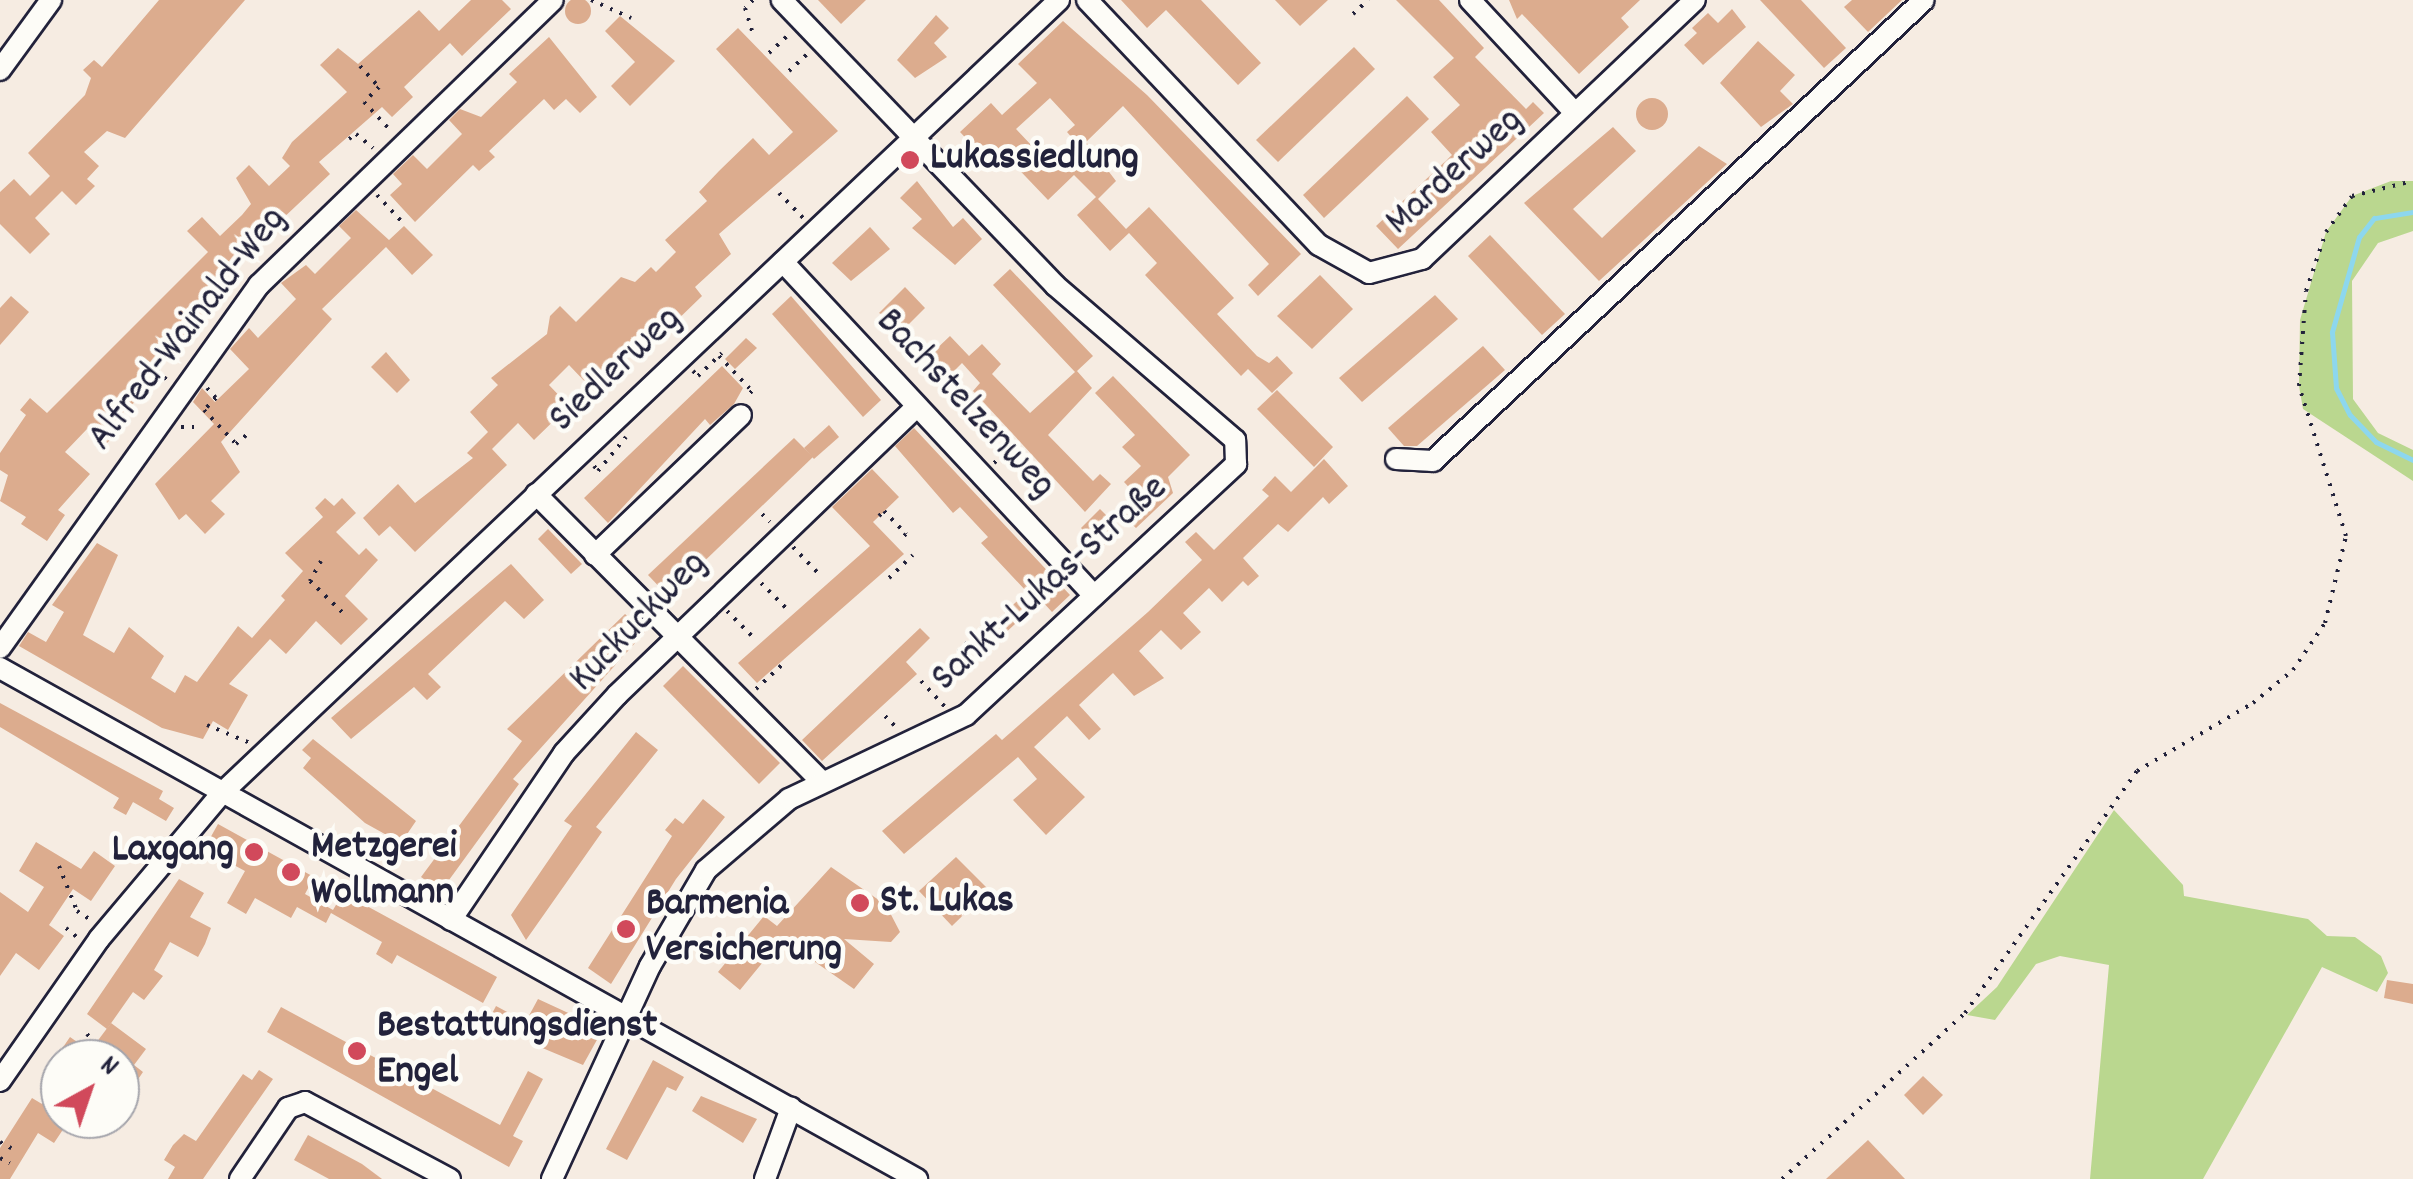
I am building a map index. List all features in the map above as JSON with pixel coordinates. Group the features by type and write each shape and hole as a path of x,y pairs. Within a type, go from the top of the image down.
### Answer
{"street":[{"path":"0,70 51,0"},
{"name":"Alfred-Wainald-Weg","path":"0,648 187,377 294,246 553,0"},
{"path":"782,0 916,140"},
{"name":"Siedlerweg","path":"0,1082 105,931 222,793 916,140 1059,0"},
{"name":"Marderweg","path":"1087,0 1319,245 1369,273 1422,259 1696,0"},
{"path":"1470,0 1575,113"},
{"path":"1396,459 1433,461 1924,0"},
{"name":"Sankt-Lukas-Straße","path":"552,1179 625,1016 706,870 821,781 958,720 1236,464 1238,449 1055,284 916,140"},
{"name":"Bachstelzenweg","path":"783,262 1094,596"},
{"name":"Kuckuckweg","path":"451,920 564,753 671,635 916,407"},
{"path":"595,556 741,415"},
{"path":"536,494 671,635 688,642 821,781"},
{"path":"0,668 917,1179"},
{"path":"240,1179 288,1108 305,1102 450,1179"},
{"path":"765,1179 791,1108"}],"path":[{"path":"592,0 631,18"},
{"path":"753,0 744,8 754,35"},
{"path":"1353,14 1368,0"},
{"path":"770,53 802,21"},
{"path":"788,71 822,42"},
{"path":"360,66 380,87 364,102 402,143"},
{"path":"349,139 356,134 386,159"},
{"path":"363,180 401,221"},
{"path":"1782,1179 1965,1013 2136,771 2253,703 2293,670 2325,623 2346,536 2299,386 2306,291 2326,232 2352,196 2413,181"},
{"path":"779,193 816,232"},
{"path":"719,356 752,391 738,405 741,415"},
{"path":"187,377 216,398 204,410 236,444 250,432"},
{"path":"880,516 884,511 906,534 899,540"},
{"path":"780,533 822,576"},
{"path":"889,578 913,555"},
{"path":"321,561 310,582 343,613"},
{"path":"745,566 786,608"},
{"path":"712,597 752,636"},
{"path":"958,652 981,628"},
{"path":"744,701 785,662"},
{"path":"920,681 958,720"},
{"path":"207,726 264,752"},
{"path":"59,866 77,911 105,931"},
{"path":"86,1034 90,1039"},
{"path":"0,1142 11,1148"},
{"path":"0,1158 10,1163"}],"green space":[{"path":"2391,181 2413,181 2413,231 2378,243 2352,281 2353,399 2378,433 2413,450 2413,481 2303,409 2299,386 2300,320 2326,232 2352,196"},
{"path":"2114,810 2183,885 2184,896 2308,919 2327,936 2355,937 2381,956 2388,973 2377,992 2322,967 2203,1179 2090,1179 2109,965 2060,956 2036,964 1995,1020 1967,1015 1997,987"}],"building":[{"path":"578,-2 587,2 591,11 587,20 578,24 569,20 565,11 569,2"},
{"path":"159,0 245,0 125,138 107,131 84,152 99,166 87,179 95,186 76,205 62,191 35,218 50,234 30,254 0,224 0,192 14,179 30,196 50,176 28,153 85,95 91,78 83,70 94,60 102,67"},
{"path":"471,0 502,0 511,9 462,56 450,43 404,87 413,97 392,117 382,107 319,162 330,174 226,272 199,312 204,318 127,385 139,398 121,415 128,422 106,444 87,429 65,452 90,474 58,510 65,515 47,541 21,524 26,517 0,501 8,475 0,470 0,453 26,415 20,410 30,398 47,413 208,252 187,231 202,217 220,236 242,215 251,204 236,178 249,165 269,186 290,166 282,158 292,142 347,92 320,65 338,48 358,64 419,10 439,31"},
{"path":"818,0 866,0 841,24"},
{"path":"1121,0 1201,0 1261,63 1238,85 1166,10 1147,28"},
{"path":"1275,0 1328,0 1300,26"},
{"path":"1396,0 1439,0 1484,48 1475,57 1526,109 1533,102 1544,113 1398,249 1376,226 1452,155 1431,132 1460,105 1433,77 1454,58"},
{"path":"1509,0 1640,0 1621,18 1629,27 1579,74 1522,14 1517,19"},
{"path":"1760,0 1801,0 1846,48 1824,68"},
{"path":"1852,0 1902,0 1868,32 1844,7"},
{"path":"1732,9 1746,27 1703,65 1684,45 1697,33 1692,28 1708,13 1718,23"},
{"path":"936,15 949,28 934,43 947,57 915,78 897,60"},
{"path":"620,16 675,61 630,106 611,86 635,62 605,31"},
{"path":"1063,21 1147,95 1301,254 1258,296 1248,285 1269,264 1123,106 1086,142 1116,181 1098,199 1126,229 1149,207 1234,298 1217,314 1257,356 1269,363 1277,356 1293,373 1272,393 1248,369 1241,376 1145,275 1157,263 1129,233 1110,251 1077,215 1096,197 1074,175 1048,200 1004,154 992,166 960,132 991,103 1002,115 1037,83 1018,64","holes":["1050,98 1075,125 1067,132 1074,140 1049,164 1016,129"]},
{"path":"738,28 838,131 719,234 731,254 695,287 702,296 669,328 660,319 642,331 590,387 569,365 549,385 569,406 534,440 518,423 492,449 507,465 415,552 390,526 379,536 363,518 398,484 415,503 473,458 467,453 488,432 470,412 498,385 491,378 547,334 550,316 560,306 576,322 621,277 635,282 651,267 656,272 676,252 665,240 707,201 699,192 719,171 753,138 769,155 793,132 716,49"},
{"path":"549,37 597,97 580,113 566,99 554,110 544,99 489,151 495,157 479,171 473,165 415,222 390,195 402,184 393,174 413,155 427,169 462,134 449,120 460,109 481,117 517,82 509,74"},
{"path":"1758,41 1795,75 1780,91 1793,104 1761,127 1720,83"},
{"path":"1354,47 1375,69 1278,162 1256,140"},
{"path":"1407,96 1429,119 1324,218 1303,195"},
{"path":"1652,98 1663,103 1668,114 1663,125 1652,130 1641,125 1636,114 1641,103"},
{"path":"1613,127 1636,151 1573,209 1602,238 1699,146 1727,164 1599,281 1524,203"},
{"path":"917,181 953,227 963,218 982,239 955,265 912,228 922,219 900,198"},
{"path":"356,210 389,240 404,226 433,255 412,275 386,247 322,309 332,319 221,442 240,472 211,501 225,514 205,534 186,514 179,520 155,484 214,424 193,402 202,388 215,402 249,369 230,349 249,328 258,338 296,299 281,283 306,265 315,274 351,238 339,226"},
{"path":"870,227 890,249 851,281 832,263"},
{"path":"1490,235 1565,314 1542,335 1468,256"},
{"path":"1010,269 1093,356 1077,371 1092,388 1048,435 1093,481 1100,474 1111,484 1085,512 973,391 980,383 962,363 951,374 931,354 950,336 969,356 982,344 1001,364 992,374 1030,413 1075,372 993,285"},
{"path":"1320,275 1353,309 1312,349 1277,316"},
{"path":"905,287 925,308 906,327 879,313"},
{"path":"1435,295 1458,319 1362,402 1339,378"},
{"path":"11,296 29,312 0,345 0,308"},
{"path":"791,296 881,400 863,417 772,314"},
{"path":"746,338 757,348 735,369 725,359"},
{"path":"1483,346 1505,370 1417,446 1404,446 1388,428"},
{"path":"386,352 410,380 397,393 371,367"},
{"path":"722,366 743,388 734,404 710,425 705,419 608,523 584,498"},
{"path":"1113,376 1190,455 1168,477 1173,493 1136,528 1122,515 1139,498 1124,482 1141,466 1122,447 1135,435 1095,393"},
{"path":"1277,390 1333,447 1314,467 1257,409"},
{"path":"829,425 839,437 814,459 804,448"},
{"path":"914,428 1070,595 1052,612 1041,600 1002,636 991,625 1027,592 981,543 988,537 960,507 953,513 895,446"},
{"path":"794,438 813,457 668,596 648,575"},
{"path":"1324,459 1348,486 1329,504 1323,497 1288,532 1278,524 1243,558 1259,576 1248,586 1243,581 1222,602 1209,588 1183,613 1201,632 1181,650 1161,630 1139,651 1164,678 1134,696 1113,673 1079,705 1101,729 1089,740 1067,716 1034,747 1085,797 1046,835 1013,800 1037,779 1018,757 904,854 882,831 996,734 1002,740 1148,612 1202,560 1185,542 1196,532 1214,550 1269,496 1262,490 1275,476 1291,492"},
{"path":"872,469 899,497 873,522 904,554 757,683 738,663 870,546 832,507"},
{"path":"325,498 334,506 342,498 356,513 336,532 359,555 366,548 378,560 345,596 368,619 341,645 316,621 286,654 270,639 229,684 248,695 228,730 213,721 203,739 162,728 19,646 28,632 46,642 64,612 52,605 97,543 118,555 83,635 114,653 129,627 164,656 151,678 175,693 185,675 197,682 238,626 252,638 285,600 281,596 303,571 285,553 323,517 315,508"},
{"path":"1100,509 1120,529 1101,548 1081,528"},
{"path":"548,529 582,564 571,574 538,539"},
{"path":"511,564 544,600 524,619 505,601 428,674 441,687 427,700 414,687 351,739 331,718"},
{"path":"625,614 645,632 513,779 519,784 441,891 421,877 522,741 507,729"},
{"path":"920,628 930,638 906,662 917,674 822,761 802,740"},
{"path":"683,666 780,763 759,784 663,686"},
{"path":"0,703 163,791 159,799 174,808 166,821 133,802 126,815 113,808 119,798 0,727"},
{"path":"636,732 658,750 596,827 602,832 526,940 511,915 572,826 564,821"},
{"path":"313,739 416,821 401,843 365,823 303,768 311,758 302,750"},
{"path":"703,799 725,817 676,879 611,984 588,968 672,836 665,830 675,818 683,824"},
{"path":"218,824 314,877 305,894 333,910 343,893 497,977 483,1003 397,955 392,964 376,954 382,942 331,913 326,923 297,907 291,918 255,898 246,914 227,903 245,871 204,849"},
{"path":"36,842 81,869 94,851 115,866 91,901 73,889 49,925 64,936 39,970 16,953 0,976 0,892 28,912 44,887 19,871"},
{"path":"956,857 989,890 952,926 919,891"},
{"path":"831,867 886,905 900,932 891,942 844,939 874,964 854,989 782,939 740,990 718,972 764,916 777,926"},
{"path":"179,879 204,893 190,917 211,928 205,944 198,957 170,942 154,970 163,976 144,1000 133,992 107,1029 87,1014"},
{"path":"2387,980 2413,984 2413,1004 2384,998"},
{"path":"538,999 603,1029 583,1065 540,1047 546,1035 525,1023"},
{"path":"496,1006 522,1020 512,1039 486,1025"},
{"path":"281,1007 500,1125 528,1071 543,1079 513,1136 523,1141 509,1167 267,1032"},
{"path":"111,1023 133,1039 99,1039"},
{"path":"653,1060 684,1077 676,1091 667,1087 627,1160 606,1149"},
{"path":"259,1070 273,1079 203,1179 168,1179 175,1167 164,1160 173,1145 184,1134 196,1141 243,1074 252,1080"},
{"path":"1923,1076 1943,1095 1923,1115 1904,1095"},
{"path":"701,1096 757,1119 743,1143 692,1111"},
{"path":"32,1098 40,1103 40,1134 10,1179 0,1179 0,1148"},
{"path":"308,1135 382,1179 329,1179 294,1160"},
{"path":"1868,1140 1905,1179 1826,1179"}],"waterway":[{"path":"2413,212 2374,218 2359,237 2332,332 2336,388 2350,415 2376,442 2413,460"}],"place":[{"name":"Lukassiedlung","path":"910,160"},
{"name":"Laxgang","path":"254,852"},
{"name":"Metzgerei Wollmann","path":"291,872"},
{"name":"St. Lukas","path":"860,903"},
{"name":"Barmenia Versicherung","path":"626,929"},
{"name":"Bestattungsdienst Engel","path":"357,1051"}]}
